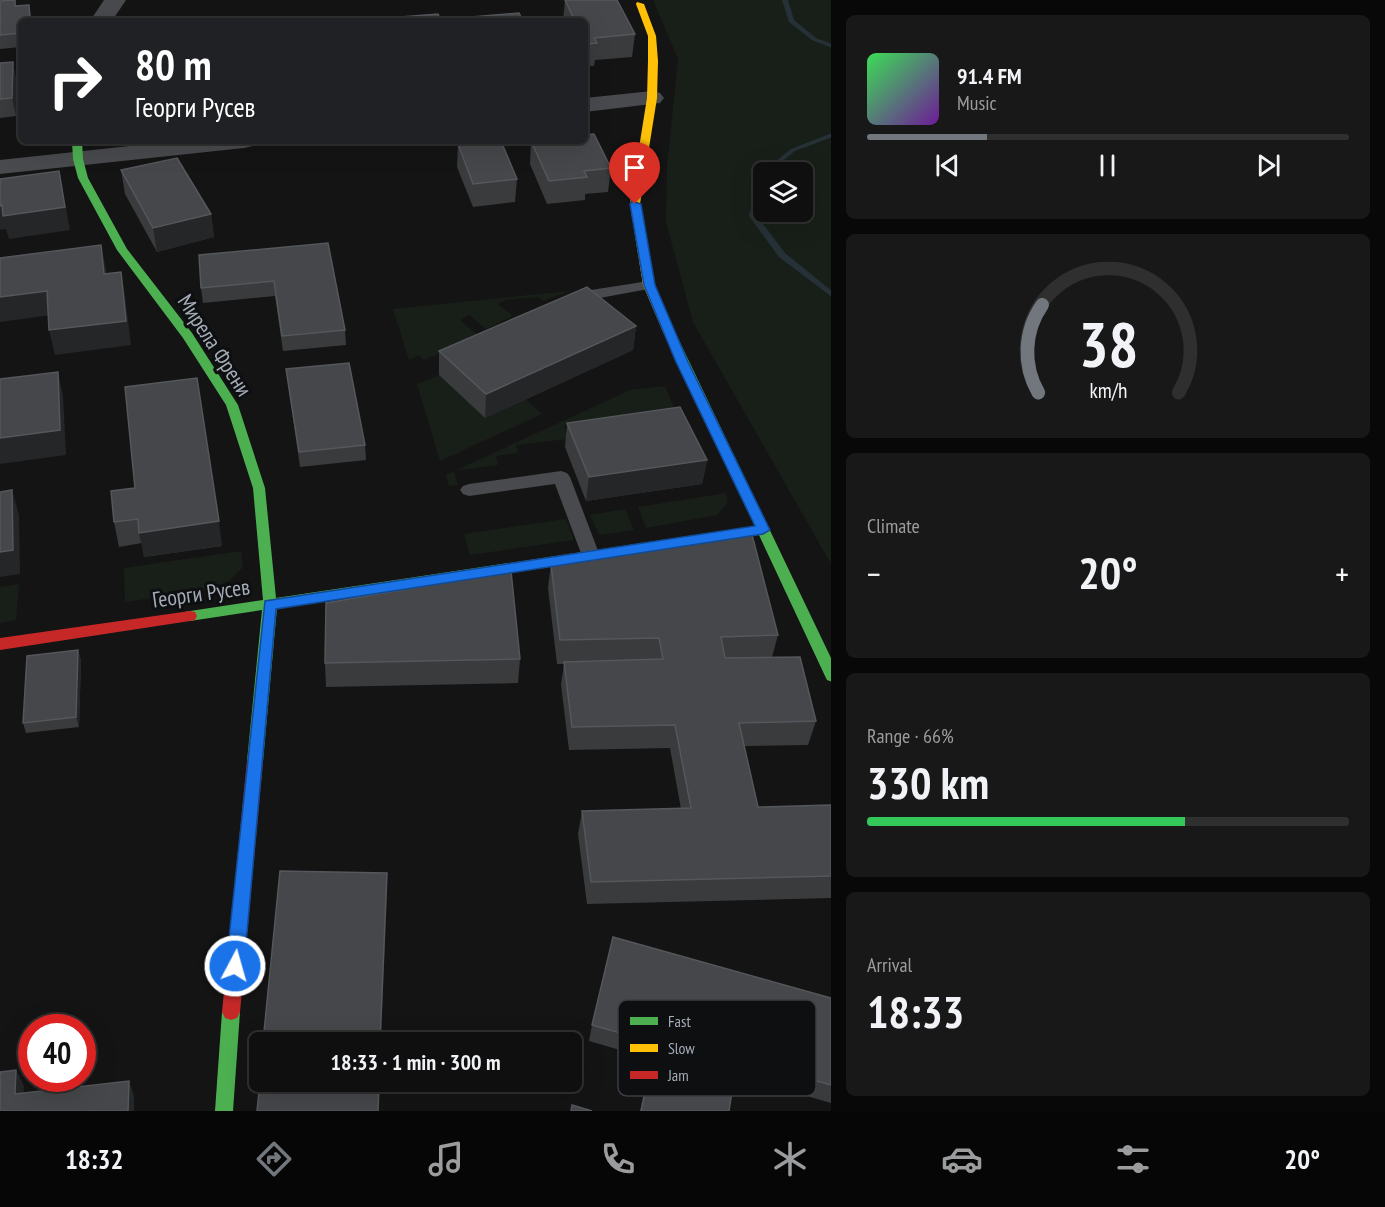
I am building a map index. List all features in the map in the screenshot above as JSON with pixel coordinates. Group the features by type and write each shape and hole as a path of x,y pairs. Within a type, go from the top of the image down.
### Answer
{"street":[{"path":"102,18 115,0"},
{"path":"640,4 652,36 652,98 635,204 649,285 682,362 831,676"},
{"path":"588,105 652,98"},
{"path":"0,166 78,150 189,144"},
{"name":"Мирела Френи","path":"78,150 83,178 122,250 188,336 232,405 259,488 270,604 228,1033 224,1111"},
{"name":"Георги Русев","path":"0,644 763,530"}],"lane":[{"path":"578,297 649,285"},
{"path":"469,490 561,477 591,556"}],"shaded area":[{"path":"653,0 831,0 831,564 693,322 666,222 667,167 678,59"},
{"path":"569,291 544,301 538,297 505,300 498,304 513,316 486,329 469,315 460,320 479,336 424,360 419,355 409,360 393,309"},
{"path":"439,375 485,418 526,399 542,414 440,461 417,384"},
{"path":"665,386 679,420 604,421 564,426 568,439 516,445 518,453 496,456 498,465 455,471 630,390"},
{"path":"454,471 458,485 449,486 446,475"},
{"path":"726,493 728,502 717,515 646,528 638,507"},
{"path":"625,509 634,530 599,535 590,515"},
{"path":"566,519 574,540 470,555 464,534"},
{"path":"241,551 243,567 230,580 213,589 125,602 124,568"},
{"path":"19,584 16,620 0,623 0,587"}],"building":[{"path":"15,0 15,6 29,5 30,18 18,18 18,33 0,35 0,1"},
{"path":"565,0 617,0 635,34 594,38 597,43 588,44 588,18 574,18"},
{"path":"519,13 522,18 472,18"},
{"path":"438,14 440,18 401,18"},
{"path":"13,62 12,98 0,99 0,63"},
{"path":"594,134 611,168 584,171 587,177 549,181 532,144 588,144 588,135"},
{"path":"458,144 502,144 517,179 473,184"},
{"path":"177,158 211,214 153,228 121,170"},
{"path":"59,171 65,207 3,216 2,205 0,206 0,179"},
{"path":"328,243 345,330 282,336 274,281 201,288 199,255"},
{"path":"101,245 104,274 121,272 126,321 49,330 47,291 0,297 0,258"},
{"path":"587,287 636,326 486,394 439,351"},
{"path":"349,363 365,445 299,452 286,369"},
{"path":"58,372 60,430 0,438 0,379"},
{"path":"197,378 219,521 139,533 138,519 114,522 111,491 135,488 125,387"},
{"path":"680,407 707,460 589,477 567,423"},
{"path":"12,490 13,550 0,552 0,492"},
{"path":"751,531 778,635 721,637 725,658 800,657 816,721 739,723 758,807 831,805 831,876 591,882 582,811 691,808 675,725 572,727 564,662 663,659 659,638 560,640 551,564"},
{"path":"511,571 520,659 325,663 326,603"},
{"path":"78,650 76,717 23,723 27,656"},
{"path":"280,871 387,873 380,1032 264,1032"},
{"path":"613,937 831,998 831,1085 816,1081 816,1000 618,1000 618,1032 592,1025"},
{"path":"16,1070 15,1094 96,1092 96,1085 129,1081 128,1111 0,1111 0,1072"},
{"path":"259,1092 379,1092 378,1111 257,1111"},
{"path":"644,1096 731,1096 729,1111 641,1111"},
{"path":"572,1105 592,1111 571,1111"}],"waterway":[{"path":"785,0 791,21 814,39 831,46"},
{"path":"778,162 793,150 831,135"},
{"path":"757,222 782,255 831,294"}],"traffic: fast":[{"path":"77,144 83,178 122,250 188,336 232,405 259,488 270,604 255,761"},
{"path":"669,332 831,674"},
{"path":"190,616 763,530"},
{"path":"224,1111 231,1012"}],"traffic: slow":[{"path":"640,4 652,36 653,61 652,98 635,204 649,285 669,332"}],"traffic: jam":[{"path":"0,644 190,616"},
{"path":"231,1012 255,761"}],"route":[{"path":"235,966 270,604 763,530 682,362 649,285 635,204"}]}
